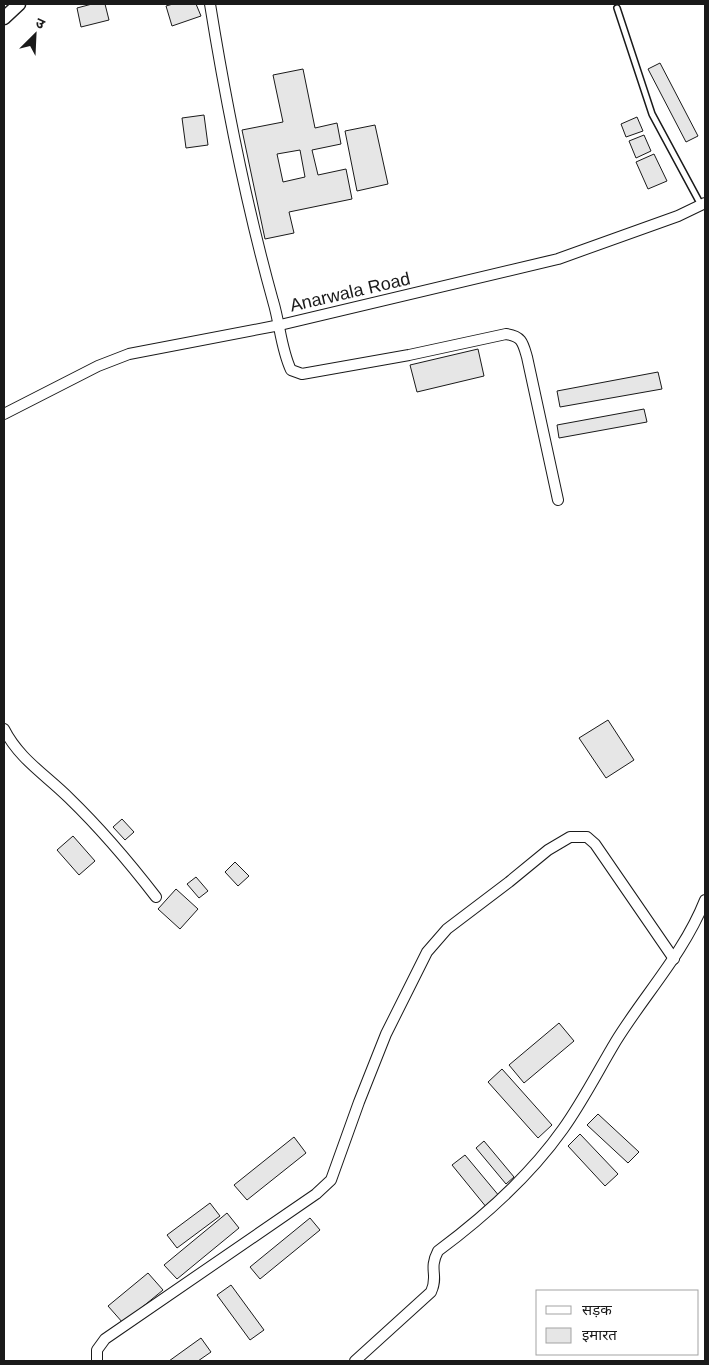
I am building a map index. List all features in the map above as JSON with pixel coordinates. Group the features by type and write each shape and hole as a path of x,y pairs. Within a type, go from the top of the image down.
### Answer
{"street":[{"path":"4,18 19,4"},
{"path":"210,4 261,258 280,325 284,356 291,370 302,374 409,355 506,334 516,335 523,342 527,357 558,500"},
{"name":"Anarwala Road","path":"4,414 98,366 130,354 280,325 558,259 678,216 703,204"},
{"path":"4,729 21,756 69,798 94,824 125,858 156,897"},
{"path":"97,1361 97,1350 105,1339 316,1194 331,1180 386,1034 428,952 447,929 548,850 570,837 587,837 595,844 674,959"},
{"path":"355,1361 431,1292 435,1279 432,1262 438,1251 506,1196 562,1130 599,1074 616,1042 692,931 705,900"}],"lane":[{"path":"618,8 652,114 703,204"}],"building":[{"path":"92,4 105,4 109,20 81,27 77,8"},
{"path":"173,4 196,4 201,16 172,26 166,6"},
{"path":"660,63 698,136 686,142 648,69"},
{"path":"303,69 315,128 337,123 341,144 312,150 318,175 346,169 352,199 289,212 294,233 265,239 242,130 283,122 273,75","holes":["300,150 305,177 283,182 277,154"]},
{"path":"204,115 208,145 186,148 182,118"},
{"path":"637,117 643,131 626,137 621,124"},
{"path":"375,125 388,184 357,191 345,131"},
{"path":"644,135 651,151 636,158 629,141"},
{"path":"654,154 667,181 648,189 636,162"},
{"path":"478,349 484,376 417,392 410,365"},
{"path":"658,372 662,389 560,407 557,391"},
{"path":"644,409 647,422 559,438 557,425"},
{"path":"608,720 634,760 606,778 579,738"},
{"path":"122,819 134,832 125,840 113,827"},
{"path":"73,836 95,861 79,875 57,850"},
{"path":"235,862 249,876 238,886 225,872"},
{"path":"196,877 208,891 199,898 187,884"},
{"path":"176,889 198,909 180,929 158,909"},
{"path":"559,1023 574,1041 524,1083 509,1065"},
{"path":"502,1069 552,1125 538,1138 488,1082"},
{"path":"598,1114 639,1152 628,1163 587,1125"},
{"path":"580,1134 618,1174 605,1186 568,1146"},
{"path":"294,1137 306,1153 247,1200 234,1185"},
{"path":"484,1141 514,1177 506,1184 476,1148"},
{"path":"465,1155 500,1197 487,1208 452,1165"},
{"path":"210,1203 220,1216 177,1248 167,1235"},
{"path":"227,1213 239,1228 177,1279 164,1265"},
{"path":"310,1218 320,1230 260,1279 250,1267"},
{"path":"148,1273 163,1290 123,1323 108,1306"},
{"path":"231,1285 264,1330 250,1340 217,1295"},
{"path":"201,1338 211,1352 198,1361 169,1361"}]}
